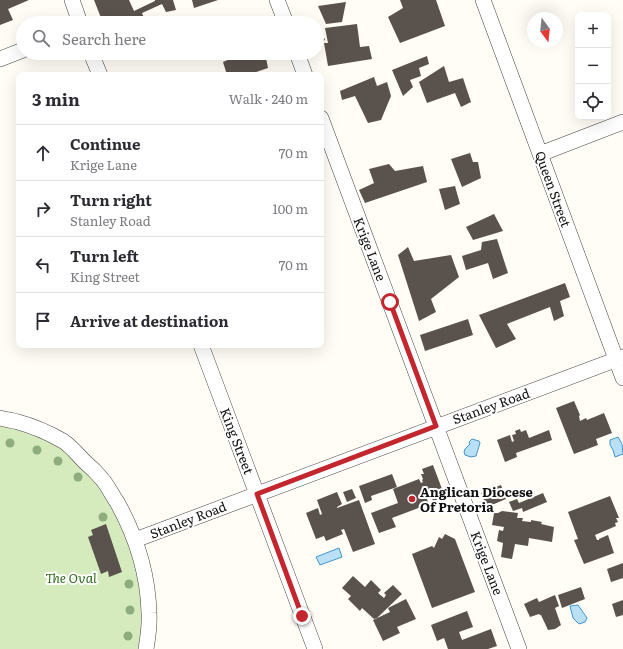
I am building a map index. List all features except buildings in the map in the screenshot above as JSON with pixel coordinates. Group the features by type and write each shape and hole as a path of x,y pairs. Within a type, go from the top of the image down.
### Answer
{"street":[{"path":"72,0 78,16"},
{"path":"277,0 283,16"},
{"name":"Queen Street","path":"483,0 540,154 620,358 623,378"},
{"path":"0,59 16,53"},
{"path":"94,60 99,72"},
{"path":"300,60 304,72"},
{"path":"540,154 623,122"},
{"name":"Krige Lane","path":"324,126 520,649"},
{"name":"King Street","path":"202,348 315,649"},
{"name":"Stanley Road","path":"135,540 620,358"},
{"path":"0,418 40,429 68,444 104,481 122,512 135,540 145,577 149,602 146,649"}],"green space":[{"name":"The Oval","path":"0,415 28,422 105,481 143,568 146,649 0,649"}],"water":[{"path":"618,437 622,444 623,454 615,457 610,445 610,440"},
{"path":"472,439 479,441 480,443 476,456 471,457 465,455 464,452"},
{"path":"339,548 342,557 320,565 316,557"},
{"path":"578,605 587,618 585,622 579,624 573,618 570,606"}],"place":[{"name":"Anglican Diocese Of Pretoria","path":"412,499"}],"route":[{"path":"302,616 257,494 436,426 390,302"}]}
